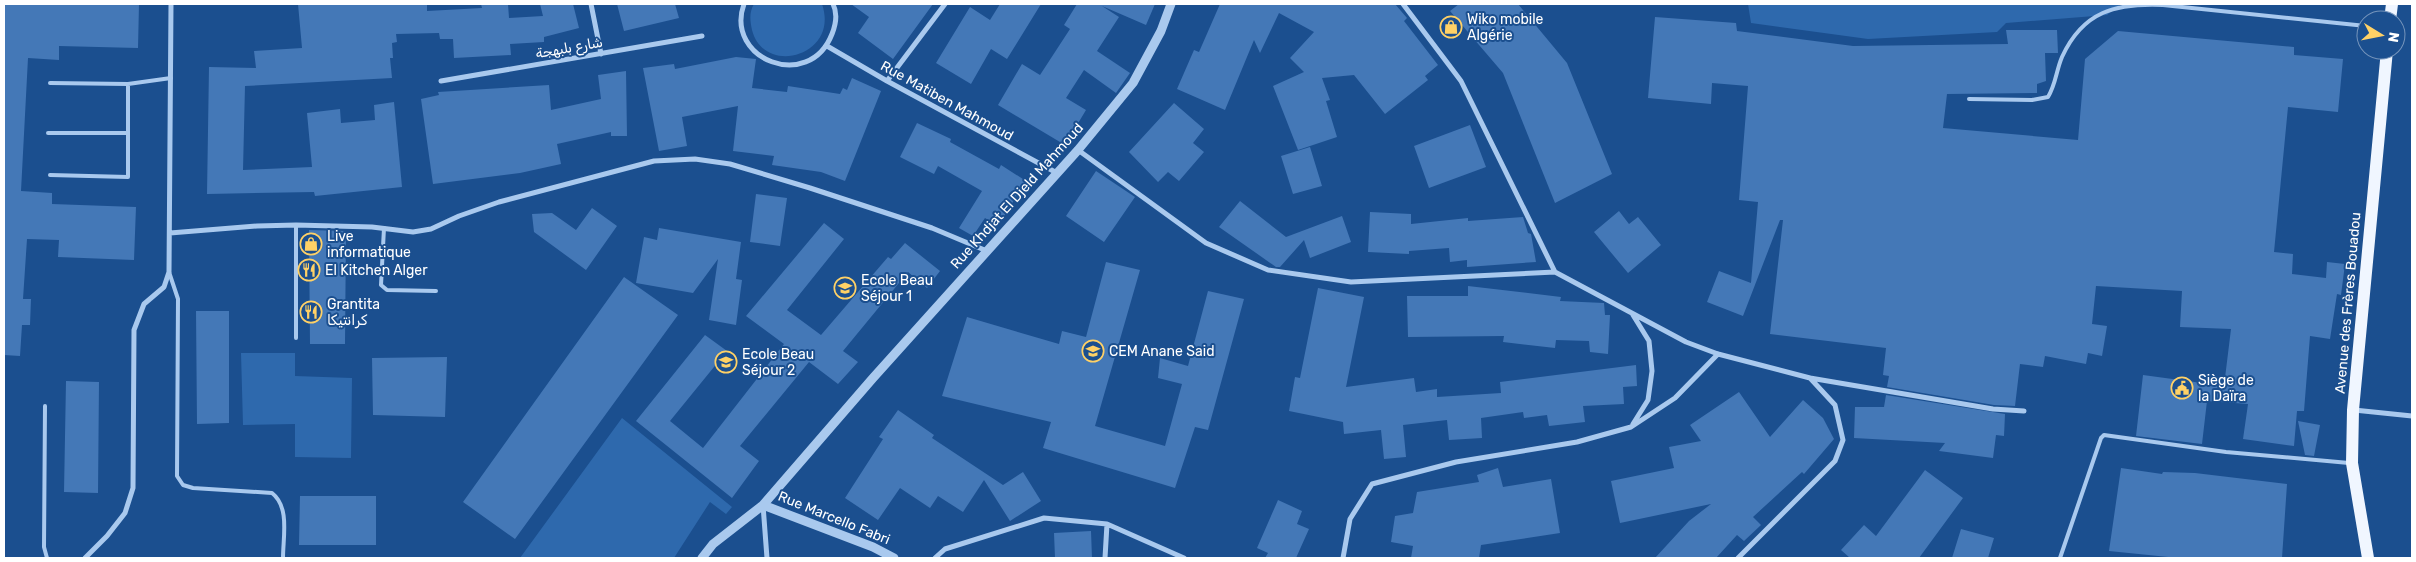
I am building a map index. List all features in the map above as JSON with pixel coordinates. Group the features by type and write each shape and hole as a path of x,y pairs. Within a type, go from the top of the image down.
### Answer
{"main road":[{"name":"Avenue des Frères Bouadou","path":"2368,558 2352,463 2353,410 2386,60"}],"street":[{"path":"85,558 107,536 125,513 133,488 134,330 144,304 164,287 169,272 171,4"},
{"path":"591,4 601,54"},
{"path":"744,4 741,20 745,37 754,50 767,61 783,66 800,65 815,58 827,46 836,25 834,4"},
{"path":"886,81 945,4"},
{"name":"Rue Khdjat El Djeld Mahmoud","path":"702,558 712,544 763,504 1078,150 1133,83 1161,31 1171,4"},
{"path":"1404,4 1461,81 1554,272"},
{"name":"شارع بلبهجة","path":"441,81 702,36"},
{"name":"Rue Matiben Mahmoud","path":"827,46 886,81 1057,173"},
{"path":"1078,150 1206,243 1268,270 1350,282 1554,272 1686,342 1718,354 1810,378 1993,409 2024,411"},
{"path":"170,233 296,225 384,228 413,232 431,229 459,216 509,199 654,161 695,159 730,164 802,185 932,228 987,251"},
{"path":"1631,427 1648,400 1652,371 1649,341 1632,313"},
{"path":"1343,558 1350,519 1372,484 1456,462 1577,442 1631,427 1675,398 1718,354"},
{"path":"1738,558 1835,461 1843,440 1835,405 1810,378"},
{"path":"2353,410 2412,416"},
{"path":"763,504 767,558"},
{"name":"Rue Marcello Fabri","path":"763,504 873,547 894,558"},
{"path":"935,558 945,549 1044,518 1107,524 1184,558"},
{"path":"1105,558 1107,524"}],"lane":[{"path":"1969,99 2032,100 2048,97 2055,87 2062,58 2082,26 2090,18 2129,5 2163,5 2356,25"},
{"path":"50,83 128,84 171,78"},
{"path":"50,175 128,177 128,84"},
{"path":"48,133 127,133"},
{"path":"296,225 296,338"},
{"path":"384,228 381,285 387,290 436,291"},
{"path":"169,272 178,299 177,476 183,485 193,488 272,493 280,498 283,506 283,558"},
{"path":"45,406 44,547 47,558"},
{"path":"2060,558 2101,438 2104,435 2226,452 2352,463"}],"shaded area":[{"path":"754,4 822,4 825,22 820,37 811,47 798,54 784,56 771,53 759,45 752,30 750,17"},
{"path":"1748,4 2121,4 2107,15 2006,23 1997,32 1868,39 1751,23"},
{"path":"241,353 295,353 295,376 352,378 351,458 295,457 295,424 243,425"},
{"path":"622,418 732,507 726,514 710,502 674,558 520,558"}],"building":[{"path":"4,4 139,4 138,48 59,46 59,60 28,58 21,191 52,193 52,204 136,207 134,260 58,257 59,240 27,239 23,299 31,299 30,325 22,325 20,356 4,355"},
{"path":"298,4 427,4 427,11 482,8 481,4 508,4 509,18 543,16 540,4 573,4 579,28 544,37 544,42 510,44 511,55 454,58 453,39 440,39 439,33 396,34 397,42 392,43 393,58 390,58 392,78 245,86 243,170 312,167 307,113 340,109 341,123 375,120 374,105 394,102 402,187 315,196 314,192 207,194 209,67 256,68 254,51 302,48"},
{"path":"617,4 675,4 679,18 624,31"},
{"path":"851,4 933,4 893,59 858,33 869,17"},
{"path":"1000,4 1041,4 1007,59 991,49 971,84 936,63 970,7 990,20"},
{"path":"1077,4 1155,4 1146,25 1102,6 1119,17 1097,51 1130,73 1116,93 1084,70 1066,98 1086,110 1065,145 998,105 1022,64 1040,75 1070,29 1064,25"},
{"path":"1220,4 1395,4 1407,18 1404,21 1438,65 1425,76 1428,80 1385,114 1354,75 1322,78 1330,100 1326,101 1337,137 1298,150 1273,86 1304,72 1290,58 1314,32 1279,13 1260,53 1254,40 1225,110 1177,89 1194,50 1199,52"},
{"path":"1459,4 1518,4 1567,63 1612,174 1555,203 1503,73 1450,11"},
{"path":"1655,17 1736,23 1737,31 1853,46 2008,44 2006,30 2057,30 2058,53 2045,53 2046,81 2037,84 2037,93 1947,94 1943,128 2078,140 2085,59 2118,31 2294,47 2294,55 2343,59 2338,112 2288,107 2274,252 2293,254 2292,274 2326,278 2327,262 2345,264 2341,295 2337,294 2330,339 2310,336 2304,411 2297,411 2294,446 2243,439 2248,404 2207,401 2202,444 2136,436 2143,375 2224,386 2231,329 2180,327 2182,291 2096,286 2092,324 2107,326 2102,356 2088,353 2086,364 2045,356 2043,367 2020,364 2015,406 1994,405 1887,387 1889,376 1883,375 1886,348 1770,334 1783,220 1780,220 1743,316 1707,302 1719,271 1751,283 1758,202 1739,200 1748,86 1712,83 1711,104 1648,98"},
{"path":"736,57 756,59 752,88 787,92 788,86 840,94 843,88 847,90 852,78 881,91 845,181 821,172 772,165 774,156 733,151 738,106 682,117 687,146 659,151 643,68 674,64 675,69"},
{"path":"626,71 627,136 611,136 611,132 557,144 561,164 520,173 433,184 421,99 439,95 438,92 549,85 551,110 601,99 598,75"},
{"path":"1174,103 1204,129 1193,143 1204,152 1179,181 1168,172 1158,182 1129,152"},
{"path":"917,123 951,139 950,142 999,169 1001,165 1026,181 998,226 985,218 973,236 959,228 982,191 938,166 934,174 900,157"},
{"path":"1470,125 1486,167 1429,188 1414,146"},
{"path":"1310,147 1322,186 1293,194 1281,156"},
{"path":"1096,171 1135,197 1104,242 1066,216"},
{"path":"756,194 787,198 780,246 750,242"},
{"path":"1240,201 1286,237 1342,216 1351,242 1310,258 1304,240 1280,267 1276,267 1219,227"},
{"path":"592,208 617,226 586,270 534,232 532,214 552,213 576,230"},
{"path":"1619,211 1629,224 1638,217 1661,245 1628,273 1594,232"},
{"path":"1370,212 1411,214 1411,224 1468,218 1468,221 1523,217 1528,233 1531,234 1536,262 1467,267 1467,260 1450,262 1449,248 1409,251 1409,254 1368,252"},
{"path":"824,223 844,239 787,310 821,335 888,257 891,259 905,243 940,271 927,288 908,272 843,351 858,362 838,384 809,362 740,446 759,461 732,498 636,421 705,335 727,351 670,421 703,448 784,344 746,316"},
{"path":"659,228 741,242 736,279 742,280 736,325 709,320 718,259 693,293 636,283 644,237 657,240"},
{"path":"309,230 346,231 345,344 310,344"},
{"path":"1106,262 1140,270 1095,426 1165,446 1182,384 1158,378 1160,358 1188,366 1208,291 1244,299 1208,430 1195,427 1175,488 1043,448 1051,422 942,396 967,317 1059,344 1062,331 1086,337"},
{"path":"624,277 678,315 515,539 463,502"},
{"path":"1468,286 1561,297 1560,301 1604,303 1605,315 1610,315 1608,354 1590,352 1589,341 1556,340 1555,348 1503,342 1504,336 1408,337 1407,296 1468,296"},
{"path":"1318,288 1364,297 1346,387 1414,378 1416,392 1437,389 1437,397 1501,393 1500,382 1636,365 1637,386 1623,387 1624,404 1583,406 1585,422 1549,426 1547,415 1524,418 1523,412 1481,418 1482,438 1449,440 1447,420 1403,425 1406,457 1384,459 1381,430 1344,434 1343,422 1289,411 1295,377 1300,378"},
{"path":"196,311 229,311 229,423 197,424"},
{"path":"447,357 445,417 373,415 372,358"},
{"path":"66,381 99,382 98,493 64,492"},
{"path":"1739,392 1770,437 1803,400 1823,418 1834,439 1804,474 1802,472 1753,517 1761,525 1744,541 1737,535 1716,558 1655,558 1689,521 1711,504 1620,523 1611,481 1674,468 1669,447 1701,441 1690,425"},
{"path":"1886,395 2005,414 2004,436 1996,435 1993,458 1939,451 1945,443 1854,438 1855,407 1884,407"},
{"path":"898,410 934,435 932,438 1003,485 1023,472 1041,501 1010,521 984,480 963,512 938,496 930,508 900,488 878,520 845,498 883,439 879,437"},
{"path":"2298,421 2320,425 2314,456 2305,455"},
{"path":"1498,468 1503,487 1551,479 1560,533 1481,545 1479,558 1411,558 1413,546 1391,542 1395,516 1413,513 1417,492 1479,482 1477,475"},
{"path":"2121,468 2162,474 2163,472 2195,473 2287,484 2282,558 2178,558 2109,551"},
{"path":"1925,470 1963,498 1919,558 1850,558 1841,550 1864,525 1876,536"},
{"path":"300,496 376,496 376,545 299,545"},
{"path":"1278,500 1302,511 1297,524 1309,529 1296,558 1265,558 1268,553 1257,548"},
{"path":"1961,529 1994,538 1988,558 1952,558"},
{"path":"1091,531 1092,558 1055,558 1054,533"}],"place":[{"name":"Wiko mobile Algérie","path":"1451,27"},
{"name":"Live informatique","path":"311,244"},
{"name":"El Kitchen Alger","path":"309,270"},
{"name":"Ecole Beau Séjour 1","path":"845,288"},
{"name":"Grantita كرانتيكا","path":"311,312"},
{"name":"CEM Anane Said","path":"1093,351"},
{"name":"Ecole Beau Séjour 2","path":"726,362"},
{"name":"Siège de la Daïra","path":"2182,388"}]}
